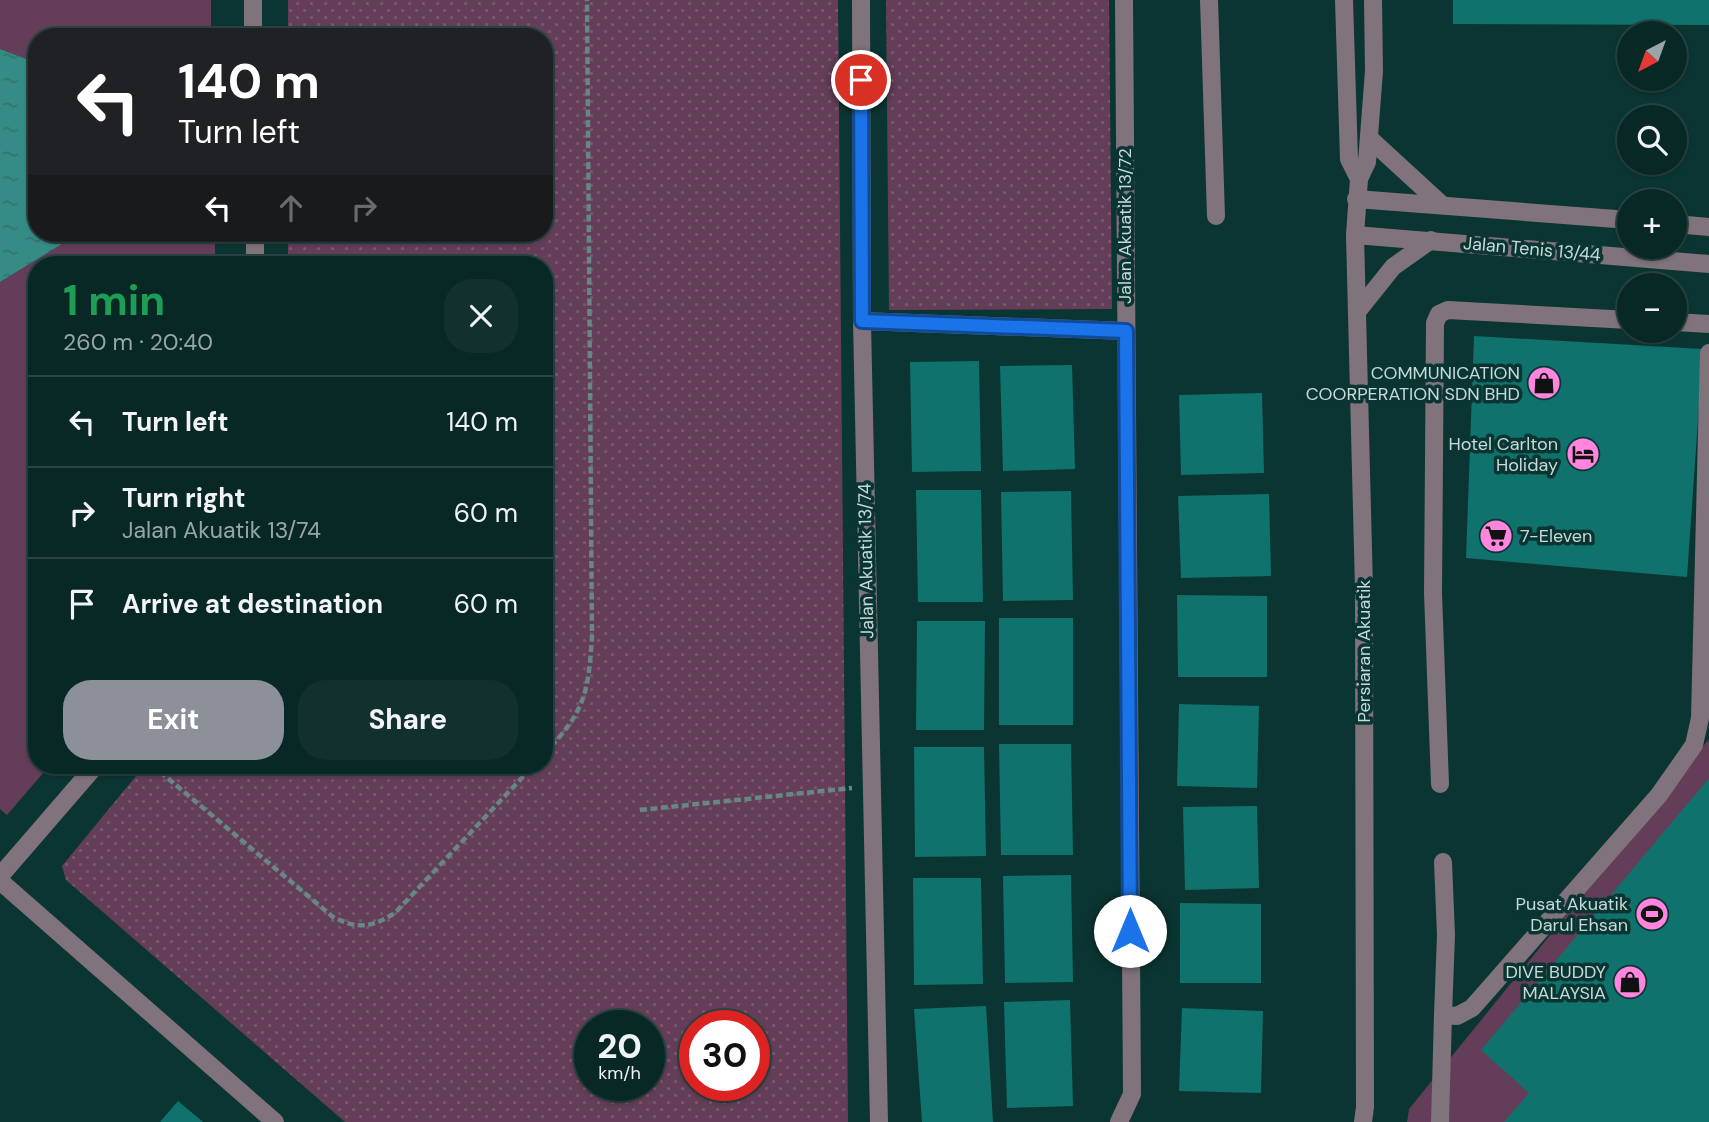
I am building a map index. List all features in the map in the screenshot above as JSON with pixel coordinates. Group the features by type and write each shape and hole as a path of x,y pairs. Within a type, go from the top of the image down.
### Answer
{"street":[{"path":"253,0 253,28"},
{"name":"Jalan Akuatik 13/74","path":"861,0 862,321 879,1122"},
{"name":"Jalan Akuatik 13/72","path":"1119,1122 1132,1094 1124,0"},
{"path":"1209,0 1216,216"},
{"name":"Persiaran Akuatik","path":"1344,0 1349,159 1359,179"},
{"name":"Persiaran Akuatik","path":"1363,1122 1364,603 1355,235 1356,199 1359,179 1367,162 1369,138 1374,71 1373,0"},
{"path":"1369,138 1442,205"},
{"name":"Jalan Tenis 13/44","path":"1356,199 1617,219"},
{"path":"1687,225 1709,227"},
{"name":"Jalan Tenis 13/44","path":"1355,235 1709,264"},
{"path":"1357,312 1393,267 1410,252 1432,240"},
{"path":"1440,784 1433,593 1435,323 1439,314 1448,310 1617,319"},
{"path":"862,321 1126,331"},
{"path":"1687,323 1709,324"},
{"path":"1443,1015 1457,1016 1472,1008 1659,796 1694,745 1705,718 1709,353"},
{"path":"0,876 88,774"},
{"path":"1440,1122 1446,935 1443,862"},
{"path":"0,881 275,1122"}],"path":[{"path":"553,745 572,725 589,685 592,638 587,0"},
{"path":"163,774 333,917 350,926 376,924 396,913 526,774"},
{"path":"640,810 871,786"}],"shaded area":[{"path":"0,0 211,0 211,28 28,28 28,60 0,49"},
{"path":"288,0 838,0 848,1122 345,1122 66,880 62,866 138,774 553,774 553,256 288,256 288,242 553,242 553,28 288,28"},
{"path":"886,0 1109,0 1112,309 889,310"},
{"path":"65,242 215,242 215,256 42,256"},
{"path":"28,265 28,774 42,774 7,815 0,809 0,282"},
{"name":"Pusat Akuatik Darul Ehsan","path":"1709,739 1709,1122 1407,1122 1409,1109"}],"water":[{"path":"0,49 28,60 28,242 65,242 42,256 28,256 28,265 0,282"}],"building":[{"path":"1453,0 1709,0 1709,25 1687,25 1687,21 1617,21 1617,25 1453,24"},
{"name":"Hotel Carlton Holiday","path":"1474,336 1703,349 1687,577 1466,558"},
{"path":"979,361 981,471 912,472 910,362"},
{"path":"1072,365 1075,469 1003,471 1000,366"},
{"path":"1262,393 1264,473 1181,475 1179,395"},
{"path":"916,490 981,490 983,602 918,602"},
{"path":"1071,491 1073,600 1003,601 1001,492"},
{"path":"1269,494 1271,576 1181,578 1178,496"},
{"path":"1177,595 1267,596 1267,677 1178,677"},
{"path":"999,618 1073,618 1073,725 999,725"},
{"path":"917,621 985,621 984,730 916,730"},
{"path":"1179,704 1259,706 1257,788 1177,786"},
{"path":"999,744 1071,744 1073,855 1001,855"},
{"path":"914,747 984,747 986,856 915,857"},
{"name":"Pusat Akuatik Darul Ehsan","path":"1709,778 1709,1122 1504,1122 1529,1093 1481,1050"},
{"path":"1257,806 1259,888 1185,890 1183,807"},
{"path":"1071,875 1073,982 1005,983 1003,876"},
{"path":"913,878 981,878 983,984 914,985"},
{"path":"1180,903 1261,904 1261,983 1180,983"},
{"path":"1070,1000 1073,1106 1007,1108 1004,1002"},
{"path":"986,1006 993,1122 922,1122 914,1009"},
{"path":"1182,1008 1263,1011 1261,1093 1179,1091"},
{"path":"178,1101 203,1122 160,1122"}],"place":[{"name":"COMMUNICATION COORPERATION SDN BHD","path":"1544,383"},
{"name":"Hotel Carlton Holiday","path":"1583,454"},
{"name":"7-Eleven","path":"1496,536"},
{"name":"Pusat Akuatik Darul Ehsan","path":"1652,914"},
{"name":"DIVE BUDDY MALAYSIA","path":"1630,982"}],"route":[{"path":"861,80 862,321 1126,331 1130,931"}]}
